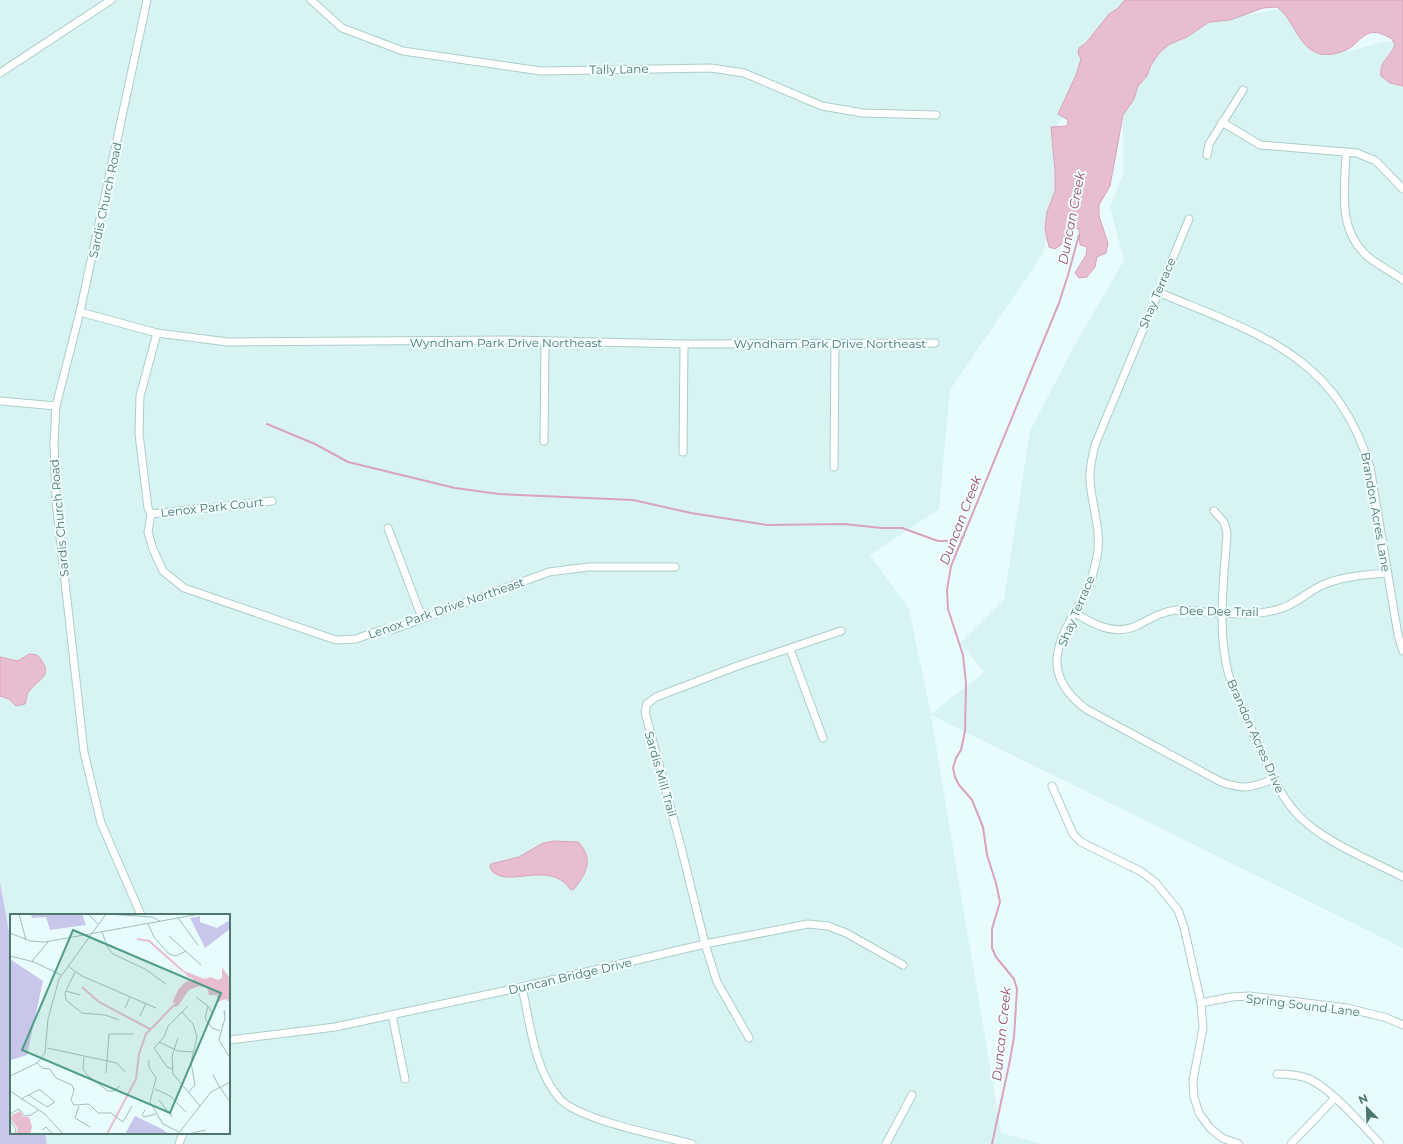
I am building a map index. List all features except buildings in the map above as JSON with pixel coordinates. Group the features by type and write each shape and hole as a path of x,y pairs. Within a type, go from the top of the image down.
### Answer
{"street":[{"path":"0,73 111,0"},
{"name":"Sardis Church Road","path":"141,914 101,823 84,752 56,501 54,442 56,406 80,312 147,0"},
{"name":"Tally Lane","path":"311,0 342,28 403,51 541,71 711,68 744,74 822,106 863,113 936,115"},
{"path":"1207,155 1209,144 1243,90"},
{"path":"1222,122 1260,145 1357,153 1376,161 1403,189"},
{"path":"1346,152 1344,216 1348,229 1354,242 1366,255 1403,280"},
{"name":"Shay Terrace","path":"1189,219 1095,445 1090,463 1090,480 1099,538 1097,555 1090,583 1074,613 1060,645 1057,659 1058,675 1073,700 1086,709 1221,782 1238,788 1251,787 1274,779"},
{"name":"Brandon Acres Lane","path":"1158,292 1247,330 1289,351 1306,364 1328,385 1347,412 1362,442 1370,467 1387,573 1398,634 1403,651"},
{"name":"Wyndham Park Drive Northeast","path":"80,312 157,333 228,342 545,341 684,344 935,343"},
{"name":"Lenox Park Drive Northeast","path":"157,333 140,396 139,434 148,508 151,514 148,532 153,549 163,571 184,588 336,640 356,639 378,631 394,629 549,572 588,567 675,567"},
{"path":"544,441 545,341"},
{"path":"834,466 835,343"},
{"path":"683,452 684,344"},
{"path":"0,401 56,406"},
{"name":"Lenox Park Court","path":"151,514 272,501"},
{"name":"Brandon Acres Drive","path":"1214,511 1224,522 1227,533 1223,612 1224,652 1228,674 1274,779 1284,798 1301,818 1329,838 1403,877"},
{"path":"388,528 422,618"},
{"name":"Dee Dee Trail","path":"1074,613 1094,625 1121,630 1134,627 1165,611 1176,610 1260,613 1282,609 1300,600 1323,585 1337,579 1387,573"},
{"name":"Sardis Mill Trail","path":"749,1038 717,982 704,944 681,847 645,712 647,704 656,697 841,630"},
{"path":"790,649 824,738"},
{"path":"1052,786 1073,834 1081,842 1142,872 1156,883 1178,910 1184,928 1201,1003 1203,1028 1193,1080 1194,1097 1200,1113 1210,1128 1222,1138 1239,1144"},
{"name":"Duncan Bridge Drive","path":"230,1040 335,1027 522,987 704,944 808,924 828,926 846,933 903,965"},
{"path":"522,987 541,1067 550,1086 560,1100 575,1111 621,1126 692,1144"},
{"name":"Spring Sound Lane","path":"1201,1003 1231,997 1250,996 1347,1008 1388,1018 1403,1025"},
{"path":"392,1015 405,1079"},
{"path":"1276,1074 1295,1075 1309,1079 1334,1099 1380,1144"},
{"path":"886,1144 912,1095"},
{"path":"1291,1144 1334,1099"},
{"path":"179,1144 183,1134"}],"shaded area":[{"path":"0,0 1135,0 1076,99 1051,134 1062,160 1061,193 1042,255 950,390 939,509 870,555 909,609 931,714 984,672 960,643 1004,599 1030,431 1073,348 1124,260 1110,207 1123,174 1123,107 1149,49 1187,37 1218,16 1252,14 1285,8 1319,52 1350,51 1382,42 1398,42 1403,45 1403,948 931,715 1001,1133 1042,1144 47,1144 45,1134 230,1134 230,914 10,914 10,937 0,882"},
{"path":"0,882 10,937 10,1134 45,1134 47,1144 0,1144"}],"water":[{"path":"1125,0 1403,0 1403,86 1390,83 1381,76 1383,63 1395,45 1392,39 1376,32 1372,32 1364,36 1352,47 1339,53 1320,54 1306,46 1283,12 1277,7 1263,8 1230,20 1209,22 1187,37 1170,44 1160,52 1151,65 1147,76 1138,86 1134,99 1123,115 1110,186 1099,205 1099,216 1108,243 1106,253 1097,257 1095,267 1087,277 1079,278 1075,273 1086,255 1087,247 1080,245 1079,229 1072,228 1061,245 1055,249 1049,247 1045,229 1047,212 1055,191 1055,171 1051,127 1067,126 1068,120 1058,114 1076,75 1081,59 1078,53 1079,48 1086,43 1109,14 1117,9"},
{"path":"29,654 37,655 46,671 42,679 28,693 25,704 16,706 9,699 0,696 0,657 18,661"},
{"path":"554,841 578,842 586,854 587,866 574,889 571,890 562,881 552,876 541,875 508,877 498,875 491,870 491,864 519,857 543,843"}],"waterway":[{"name":"Duncan Creek","path":"992,1144 1014,1037 1017,989 1014,979 996,957 992,948 992,929 1000,902 996,883 987,855 983,827 972,800 959,785 953,768 956,758 961,750 965,731 966,683 963,655 948,609 947,590 951,566 1059,303 1079,235"},
{"path":"267,424 315,444 348,462 455,488 499,494 633,500 691,513 767,525 844,524 882,528 902,528 938,541 947,541 963,537"}]}
